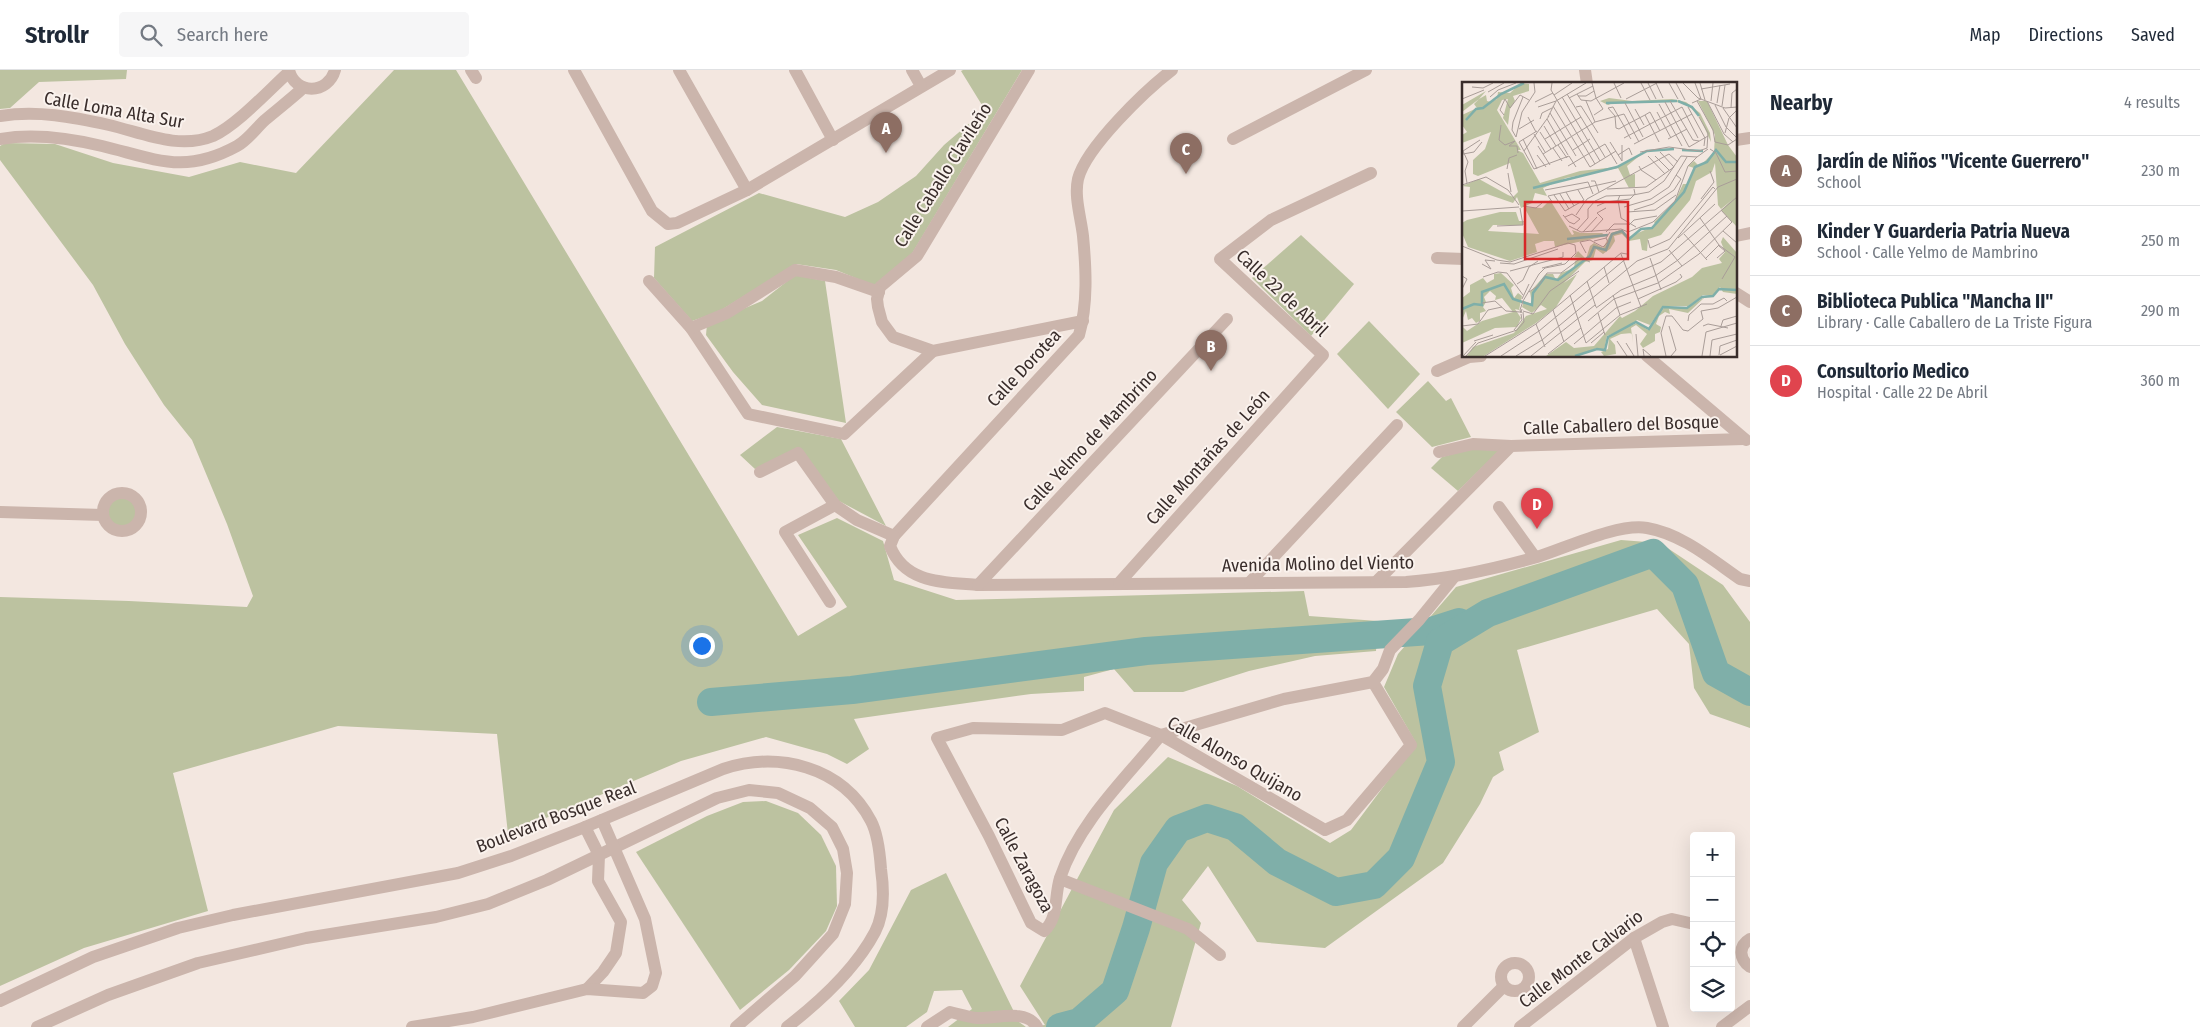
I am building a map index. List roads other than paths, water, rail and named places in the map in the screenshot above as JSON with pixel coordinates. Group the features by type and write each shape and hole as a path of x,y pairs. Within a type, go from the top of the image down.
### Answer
{"street":[{"path":"303,88 311,90 326,85 335,70"},
{"path":"574,70 652,211 668,224 677,223 747,190 950,70"},
{"path":"680,70 747,190"},
{"path":"794,70 833,140"},
{"path":"912,70 921,86"},
{"name":"Calle Caballo Clavileño","path":"879,292 884,283 917,256 1029,70"},
{"name":"Calle Dorotea","path":"894,536 1050,364 1079,335 1083,321 1085,288 1078,179 1087,161 1114,124 1149,87 1172,70"},
{"path":"1233,139 1366,70"},
{"name":"Calle Loma Alta Sur","path":"0,116 41,114 62,116 172,141 192,141 213,136 229,126 289,71 292,79 303,88 240,144 212,158 192,162 174,163 154,160 103,146 49,137 0,139"},
{"name":"Calle 22 de Abril","path":"1323,355 1220,258 1271,220 1371,173"},
{"path":"1437,258 1462,259"},
{"path":"691,328 727,313 795,270 836,276 879,292 877,299 879,313 882,322 893,337 933,351 1083,321"},
{"path":"649,281 691,328 748,414 844,434 933,351"},
{"path":"1738,294 1750,302"},
{"name":"Calle Yelmo de Mambrino","path":"978,584 1227,319"},
{"name":"Calle Montañas de León","path":"1119,583 1323,355"},
{"path":"1437,371 1467,358"},
{"path":"1649,358 1747,441"},
{"path":"1250,582 1397,425"},
{"name":"Calle Caballero del Bosque","path":"1376,582 1511,446 1747,441"},
{"path":"1439,452 1472,444 1511,446"},
{"path":"760,472 798,453 835,505 857,520 894,536"},
{"path":"830,602 785,532 835,505"},
{"path":"1500,507 1535,557"},
{"path":"0,512 103,515"},
{"name":"Avenida Molino del Viento","path":"894,536 890,546 899,563 914,573 932,580 978,584 1406,582 1454,576 1535,557 1613,531 1633,527 1645,528 1674,536 1740,579 1750,581"},
{"path":"1161,735 1284,699 1373,682 1383,669 1390,650 1418,620 1454,576"},
{"name":"Calle Alonso Quijano","path":"937,738 973,728 1062,730 1105,713 1161,735 1325,830 1347,820 1411,745 1373,682"},
{"name":"Calle Zaragoza","path":"937,738 1031,923 1044,931 1054,918 1060,879 1086,824 1161,735"},
{"name":"Boulevard Bosque Real","path":"0,1001 93,958 178,928 233,915 458,873 511,856 602,820 723,768 743,762 764,760 799,764 827,775 854,797 872,822 880,855 884,897 875,932 846,973 787,1027"},
{"path":"37,1027 117,991 198,963 306,938 469,910 508,897 717,798 749,790 778,792 810,808 832,827 844,849 847,874 845,904 833,934 795,976 736,1027"},
{"path":"412,1027 472,1017 587,989 643,993 652,986 656,973 645,919 602,820"},
{"path":"585,826 599,855 598,881 621,922 616,953 603,972 587,989"},
{"path":"1060,879 1188,929 1220,955"},
{"path":"621,922 645,919"},
{"name":"Calle Monte Calvario","path":"1520,1027 1634,938 1662,922 1672,919 1690,923"},
{"path":"1634,938 1663,1027"},
{"path":"1741,943 1742,958 1750,967"},
{"path":"1463,1027 1504,986"},
{"path":"1722,1027 1750,1006"},
{"path":"927,1027 950,1012 976,1018 1023,1016 1036,1025"}],"waterway":[{"path":"1060,1027 1079,1022 1115,991 1136,928 1154,863 1178,829 1207,818 1235,827 1277,862 1336,892 1374,885 1401,858 1441,762 1427,686 1440,642 1488,613 1653,553 1685,585 1716,673 1750,692"},
{"path":"711,702 852,690 1146,651 1431,631 1459,622"}],"place":[{"name":"Jardín de Niños \"Vicente Guerrero\"","path":"886,153"},
{"name":"Biblioteca Publica \"Mancha II\"","path":"1186,174"},
{"name":"Kinder Y Guarderia Patria Nueva","path":"1211,371"},
{"name":"Consultorio Medico","path":"1537,529"}]}
